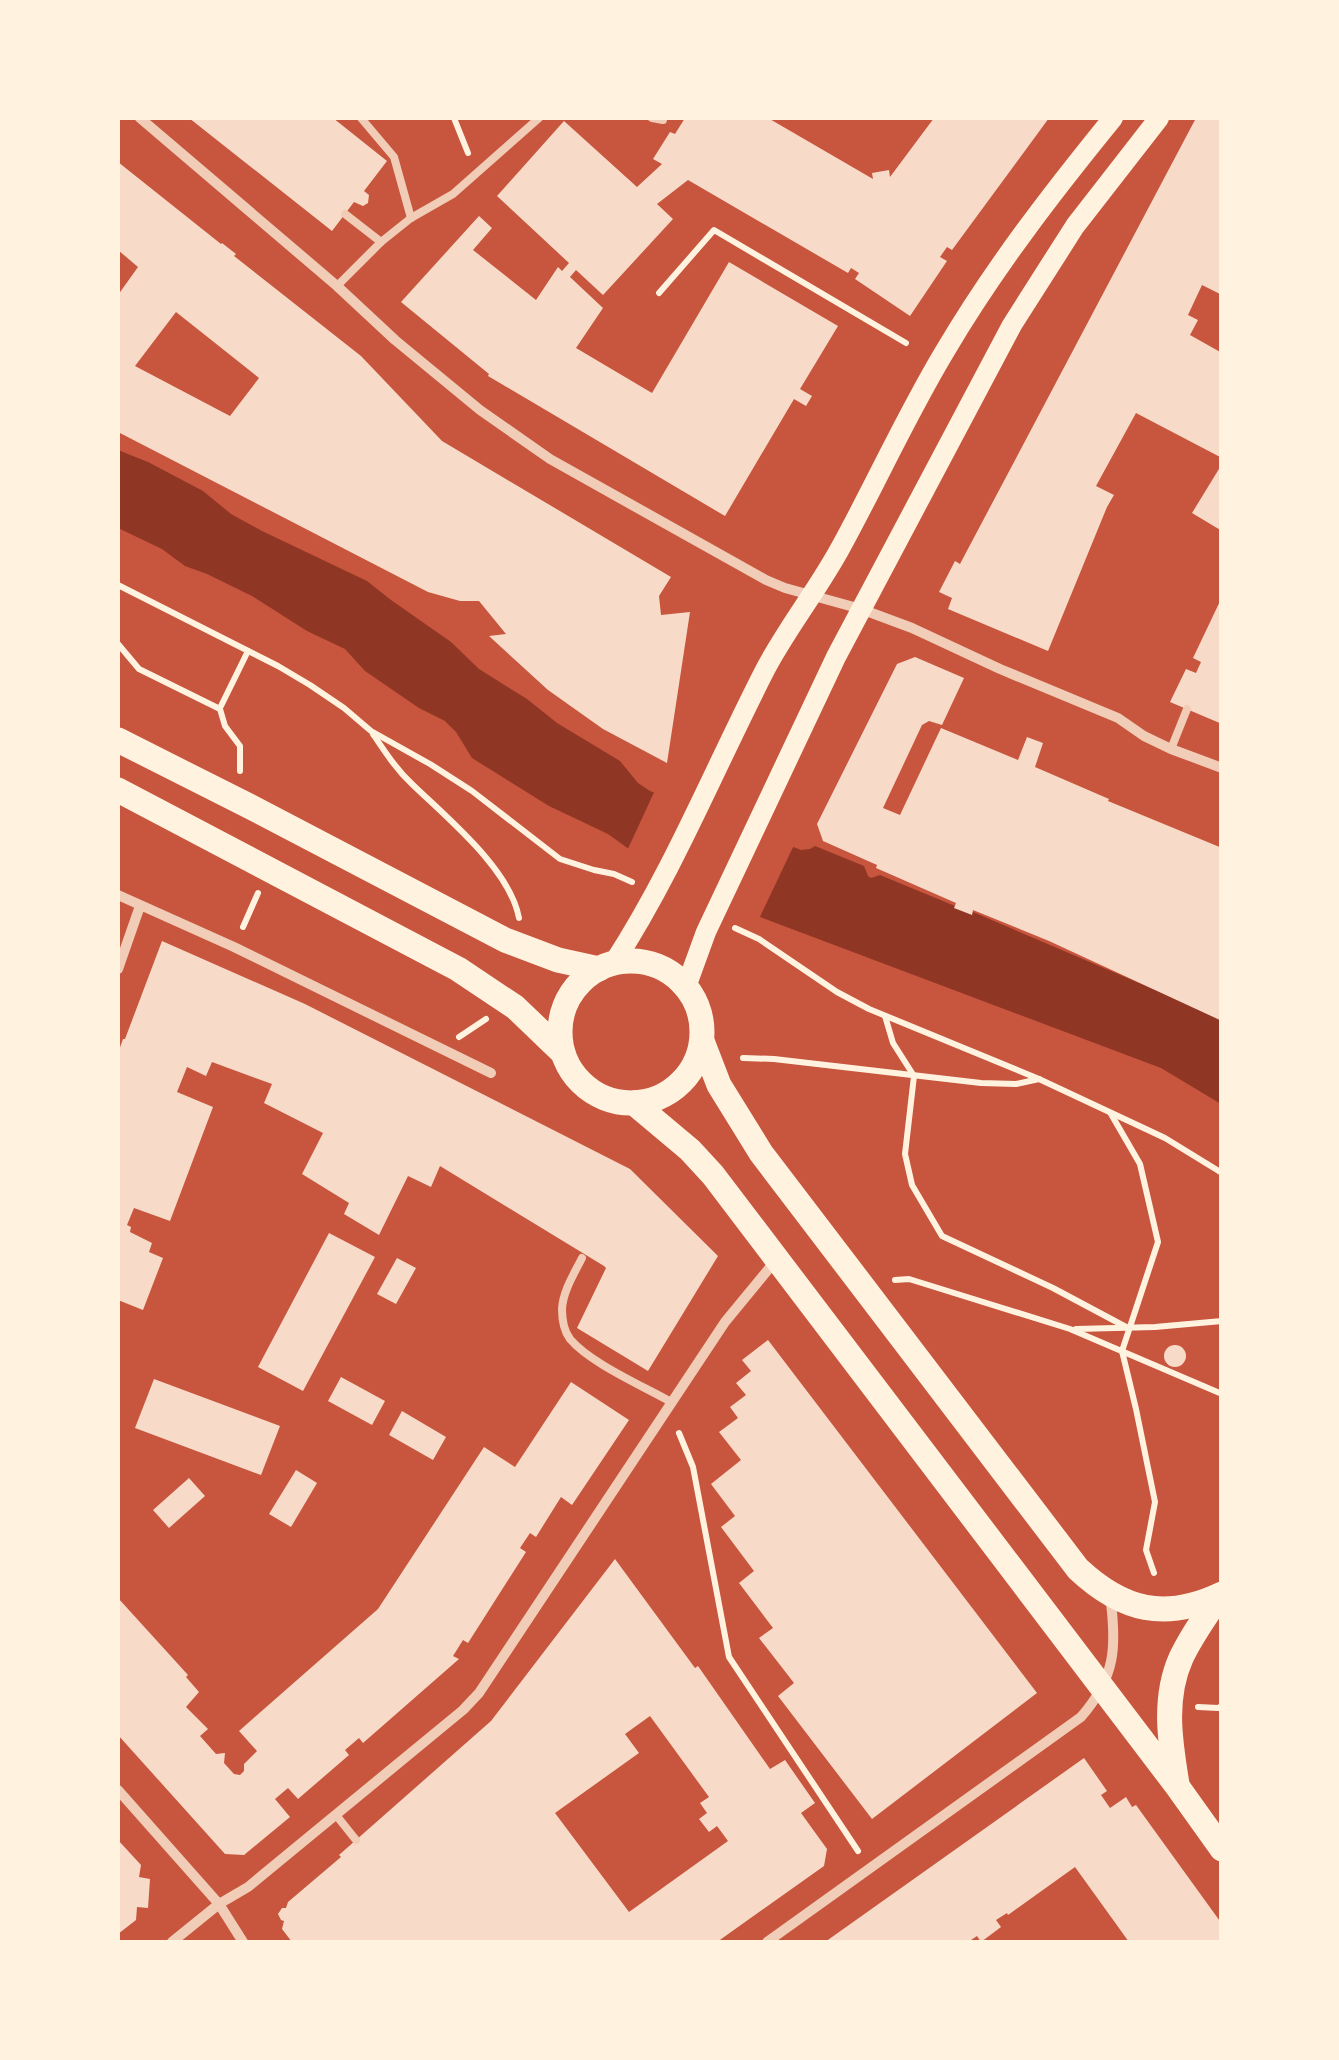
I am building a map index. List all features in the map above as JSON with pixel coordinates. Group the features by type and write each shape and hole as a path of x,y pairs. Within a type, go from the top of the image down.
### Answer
{"main road":[{"path":"606,966 650,905 770,660 840,549 910,413 965,318 1036,216 1112,118"},
{"path":"686,987 706,932 836,657 1022,309 1075,226 1159,118"},
{"path":"118,740 505,940 558,960 606,966"},
{"path":"118,790 458,969 515,1008 563,1053 571,1070 598,1095 634,1104 666,1094 680,1084 698,1057 702,1022 686,987 660,967 629,961 606,966 585,978 566,1004 561,1020 563,1053"},
{"path":"702,1041 719,1085 761,1153 1078,1569 1110,1596 1150,1609 1174,1609 1220,1595"},
{"path":"634,1104 690,1150 724,1189 1222,1849"},
{"path":"1177,1786 1169,1723 1176,1670 1220,1595"}],"street":[{"path":"140,118 337,286 394,340 480,410 550,459 766,580 912,628 1118,718 1171,749 1222,768"},
{"path":"118,895 234,946 491,1073"},
{"path":"118,969 140,906"},
{"path":"172,1942 219,1904 248,1887 479,1693 740,1301 776,1260"},
{"path":"767,1942 1082,1717 1103,1688 1113,1658 1110,1596"},
{"path":"118,1790 219,1904 243,1942"}],"lane":[{"path":"362,118 394,157 410,218"},
{"path":"337,286 410,218 453,194 539,118"},
{"path":"652,118 663,120"},
{"path":"345,214 382,242"},
{"path":"1171,749 1187,709"},
{"path":"582,1258 562,1307 569,1338 591,1356 671,1402"},
{"path":"336,1814 356,1840"}],"path":[{"path":"454,118 476,173"},
{"path":"659,293 714,230 906,343"},
{"path":"118,644 140,670 220,708"},
{"path":"240,772 240,746 225,726 220,708 248,651"},
{"path":"370,731 392,763 488,861 507,886 519,919"},
{"path":"245,923 258,892"},
{"path":"885,1015 893,1043 914,1076 905,1154 912,1185 942,1236 1054,1288 1128,1328"},
{"path":"743,1058 1016,1084 1038,1079"},
{"path":"1110,1112 1140,1164 1158,1242 1122,1351 1155,1502 1146,1550 1154,1573"},
{"path":"895,1280 909,1280 1070,1329 1222,1394"},
{"path":"1070,1329 1222,1321"},
{"path":"680,1433 692,1467 729,1658 870,1869"},
{"path":"1211,1708 1222,1706"}],"shaded area":[{"path":"118,450 203,491 231,514 262,531 367,581 451,642 479,669 620,761 650,791 801,850 815,846 864,866 871,878 880,875 973,912 1221,1018 1221,1104 1161,1068 760,917 549,806 472,758 445,721 365,671 345,649 307,631 252,596 185,566 162,549 118,528"}],"pier":[{"path":"656,788 795,843 758,921 626,853"}],"building":[{"path":"189,118 333,118 387,161 364,191 369,195 368,203 363,206 354,202 332,231"},
{"path":"685,118 768,118 873,179 872,173 889,170 890,177 934,118 1049,118 952,250 947,247 940,257 947,261 910,316 855,279 859,273 851,268 848,273 688,180 657,204 673,219 603,295 576,270 570,277 603,308 576,348 652,393 729,262 838,326 800,389 812,396 806,406 794,399 725,516 488,376 401,302 479,216 492,228 473,250 536,300 558,267 562,271 569,263 497,196 564,121 637,187 662,164 653,159 670,132 675,134"},
{"path":"1196,118 1222,118 1222,295 1202,285 1188,315 1198,320 1190,335 1222,353 1222,458 1136,413 1096,486 1114,495 1048,651 948,609 952,598 939,592 955,561 960,564"},
{"path":"118,162 361,356 442,441 671,577 659,596 661,615 690,612 667,763 603,729 548,690 489,636 506,634 479,601 460,601 428,592 118,432 118,295 138,267 118,250","holes":["176,312 259,378 230,416 135,366"]},
{"path":"1222,464 1222,531 1192,513"},
{"path":"1222,597 1222,724 1170,702 1186,669 1196,673 1201,662 1193,658"},
{"path":"915,657 964,678 942,725 929,721 922,725 883,808 900,815 941,728 1018,760 1027,737 1043,743 1035,767 1222,848 1222,1021 1049,941 973,910 972,915 954,908 956,903 823,841 817,824 897,664"},
{"path":"162,941 305,1004 630,1169 718,1256 648,1371 577,1328 604,1266 440,1166 431,1187 408,1176 379,1235 344,1214 349,1203 302,1174 323,1133 264,1103 272,1084 212,1062 206,1076 187,1067 177,1092 213,1107 170,1221 134,1208 127,1225 130,1232 152,1243 149,1252 163,1258 143,1310 118,1300 118,1053"},
{"path":"329,1233 375,1257 303,1391 258,1367"},
{"path":"397,1258 416,1268 396,1304 377,1294"},
{"path":"768,1340 1037,1693 872,1819 778,1696 794,1683 759,1638 773,1628 739,1583 754,1571 721,1527 735,1516 711,1484 741,1460 719,1432 738,1418 730,1407 746,1395 736,1383 751,1371 742,1360"},
{"path":"1175,1345 1183,1348 1183,1364 1175,1367 1167,1364 1164,1356 1167,1348"},
{"path":"341,1377 385,1401 372,1425 328,1401"},
{"path":"154,1379 280,1426 261,1475 135,1428"},
{"path":"571,1382 629,1420 572,1505 561,1497 536,1537 530,1533 520,1548 526,1552 468,1643 463,1640 453,1656 459,1659 363,1743 359,1738 345,1750 349,1755 298,1799 288,1788 275,1799 290,1817 244,1855 225,1854 118,1735 118,1598 188,1675 199,1692 186,1707 208,1729 200,1736 216,1754 225,1753 224,1763 240,1775 244,1764 257,1751 239,1731 378,1609 484,1447 515,1467"},
{"path":"402,1411 446,1437 433,1460 389,1435"},
{"path":"296,1470 317,1483 291,1527 269,1514"},
{"path":"189,1478 205,1496 169,1528 153,1510"},
{"path":"615,1559 695,1668 698,1666 770,1769 785,1760 815,1803 801,1813 827,1849 824,1866 717,1942 292,1942 282,1929 284,1921 278,1914 282,1908 491,1721","holes":["650,1716 709,1797 700,1803 707,1813 699,1819 709,1832 717,1826 728,1841 629,1912 555,1813 639,1753 625,1734"]},
{"path":"1084,1758 1107,1791 1101,1795 1110,1808 1126,1797 1132,1807 1136,1805 1222,1924 1222,1942 1129,1942 1075,1867 996,1920 1001,1927 981,1942 977,1936 968,1942 825,1942"},
{"path":"118,1840 141,1865 139,1877 150,1879 148,1908 137,1907 136,1920 118,1934"}]}
